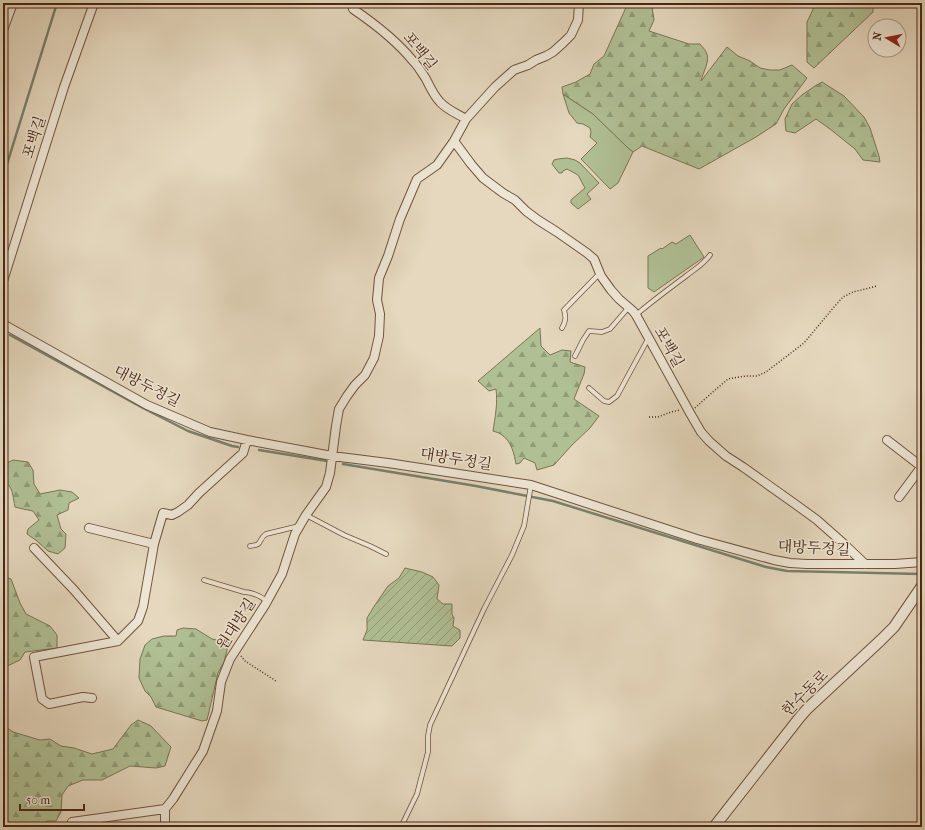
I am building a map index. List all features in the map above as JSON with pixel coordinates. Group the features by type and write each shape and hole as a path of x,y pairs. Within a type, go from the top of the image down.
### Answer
{"street":[{"path":"3,30 13,3"},
{"name":"포백길","path":"3,281 64,87 94,3"},
{"name":"포백길","path":"355,3 353,9 372,22 392,39 414,62 426,78 431,90 440,102 466,119"},
{"path":"332,456 340,409 355,385 365,375 374,358 380,314 377,300 379,278 400,219 417,179 437,165 454,141 466,119 495,87 514,70 528,65 553,52 571,35 578,20 580,3"},
{"name":"포백길","path":"454,141 483,178 515,200 538,220 594,259 608,286 636,315 689,411 702,432 716,449 811,516 865,564"},
{"name":"대방두정길","path":"3,324 147,405 210,432 332,456 395,464 530,489 697,539 790,563 895,564 922,562"},
{"path":"92,698 83,697 49,704 42,699 34,657 118,641 138,621 143,607 154,544 163,513 172,515 188,505 243,453 247,440"},
{"path":"887,440 922,467 899,498"},
{"name":"원대방길","path":"165,808 203,751 216,711 221,682 230,659 267,601 282,574 299,526 326,487 330,473 332,456"},
{"path":"90,528 154,544"},
{"path":"34,548 74,590 118,641"},
{"name":"한수동로","path":"714,827 808,708 894,627 922,586"},
{"path":"72,822 165,808 165,827"}],"lane":[{"path":"636,315 657,297 706,262 710,256"},
{"path":"562,328 566,317 564,310 600,273"},
{"path":"575,356 589,331 602,332 610,329 628,307"},
{"path":"589,388 604,401 609,402 617,396 648,338"},
{"path":"401,827 417,794 428,752 430,725 484,609 512,555 524,526 530,489"},
{"path":"306,515 386,554"},
{"path":"250,546 259,543 266,534 299,526"},
{"path":"204,580 244,592 250,592 261,596 267,601"}],"path":[{"path":"649,417 658,417 671,412 689,411 728,380 746,376 757,376 766,372 804,344 843,297 853,292 877,286"},
{"path":"235,650 245,661 276,681"}],"green space":[{"path":"628,3 649,3 652,7 654,20 649,31 689,44 700,44 706,51 708,59 701,81 727,47 738,56 750,61 760,68 780,70 792,65 807,78 784,109 776,124 699,169 642,146 633,152 593,114 563,94 562,87 576,82 590,74 594,64 604,56"},
{"path":"816,3 873,3 873,12 814,68 807,62 807,22"},
{"path":"822,82 844,96 864,117 870,128 880,162 863,160 855,149 816,119 795,133 786,131 785,119 792,104 802,95"},
{"path":"563,94 593,114 633,152 618,183 610,189 581,159 597,143 590,137 590,128 583,124 577,123 569,113"},
{"path":"567,158 580,163 599,183 587,194 591,199 578,209 571,203 571,200 585,188 578,175 567,169 562,173 559,173 552,164 554,160"},
{"path":"690,235 704,257 654,292 648,288 648,256 672,242 676,244"},
{"path":"540,328 541,346 550,355 562,350 571,351 570,362 585,367 584,374 574,399 599,416 590,428 554,465 537,470 535,463 524,458 520,463 516,464 512,448 508,441 501,434 493,431 497,394 496,389 489,391 478,381"},
{"path":"13,460 28,462 33,470 34,484 40,494 60,490 72,492 79,498 69,503 68,510 57,515 61,529 66,534 65,548 58,554 48,551 27,534 28,529 39,520 33,511 15,507 11,488 3,481 3,465"},
{"path":"405,568 422,572 433,577 439,585 437,599 443,604 452,604 452,614 454,618 453,626 460,630 460,638 452,646 363,640 367,630 367,618 388,586 399,578"},
{"path":"3,576 11,579 26,614 50,626 57,635 57,648 25,652 20,660 3,668"},
{"path":"183,628 196,629 212,639 229,642 224,662 218,673 207,720 202,721 156,707 151,697 145,691 139,678 140,659 145,645 152,639 164,636 176,636 177,630"},
{"path":"138,720 151,726 171,747 165,766 156,768 130,766 102,780 83,780 68,786 62,795 61,812 56,821 47,821 39,827 3,827 3,725 13,732 40,740 50,739 61,746 74,748 92,754 113,749 131,725"}],"waterway":[{"path":"3,177 57,3"},
{"path":"10,335 188,431 238,447"},
{"path":"259,450 327,461"},
{"path":"343,464 476,486 553,501 766,567 787,571 921,574"}]}
